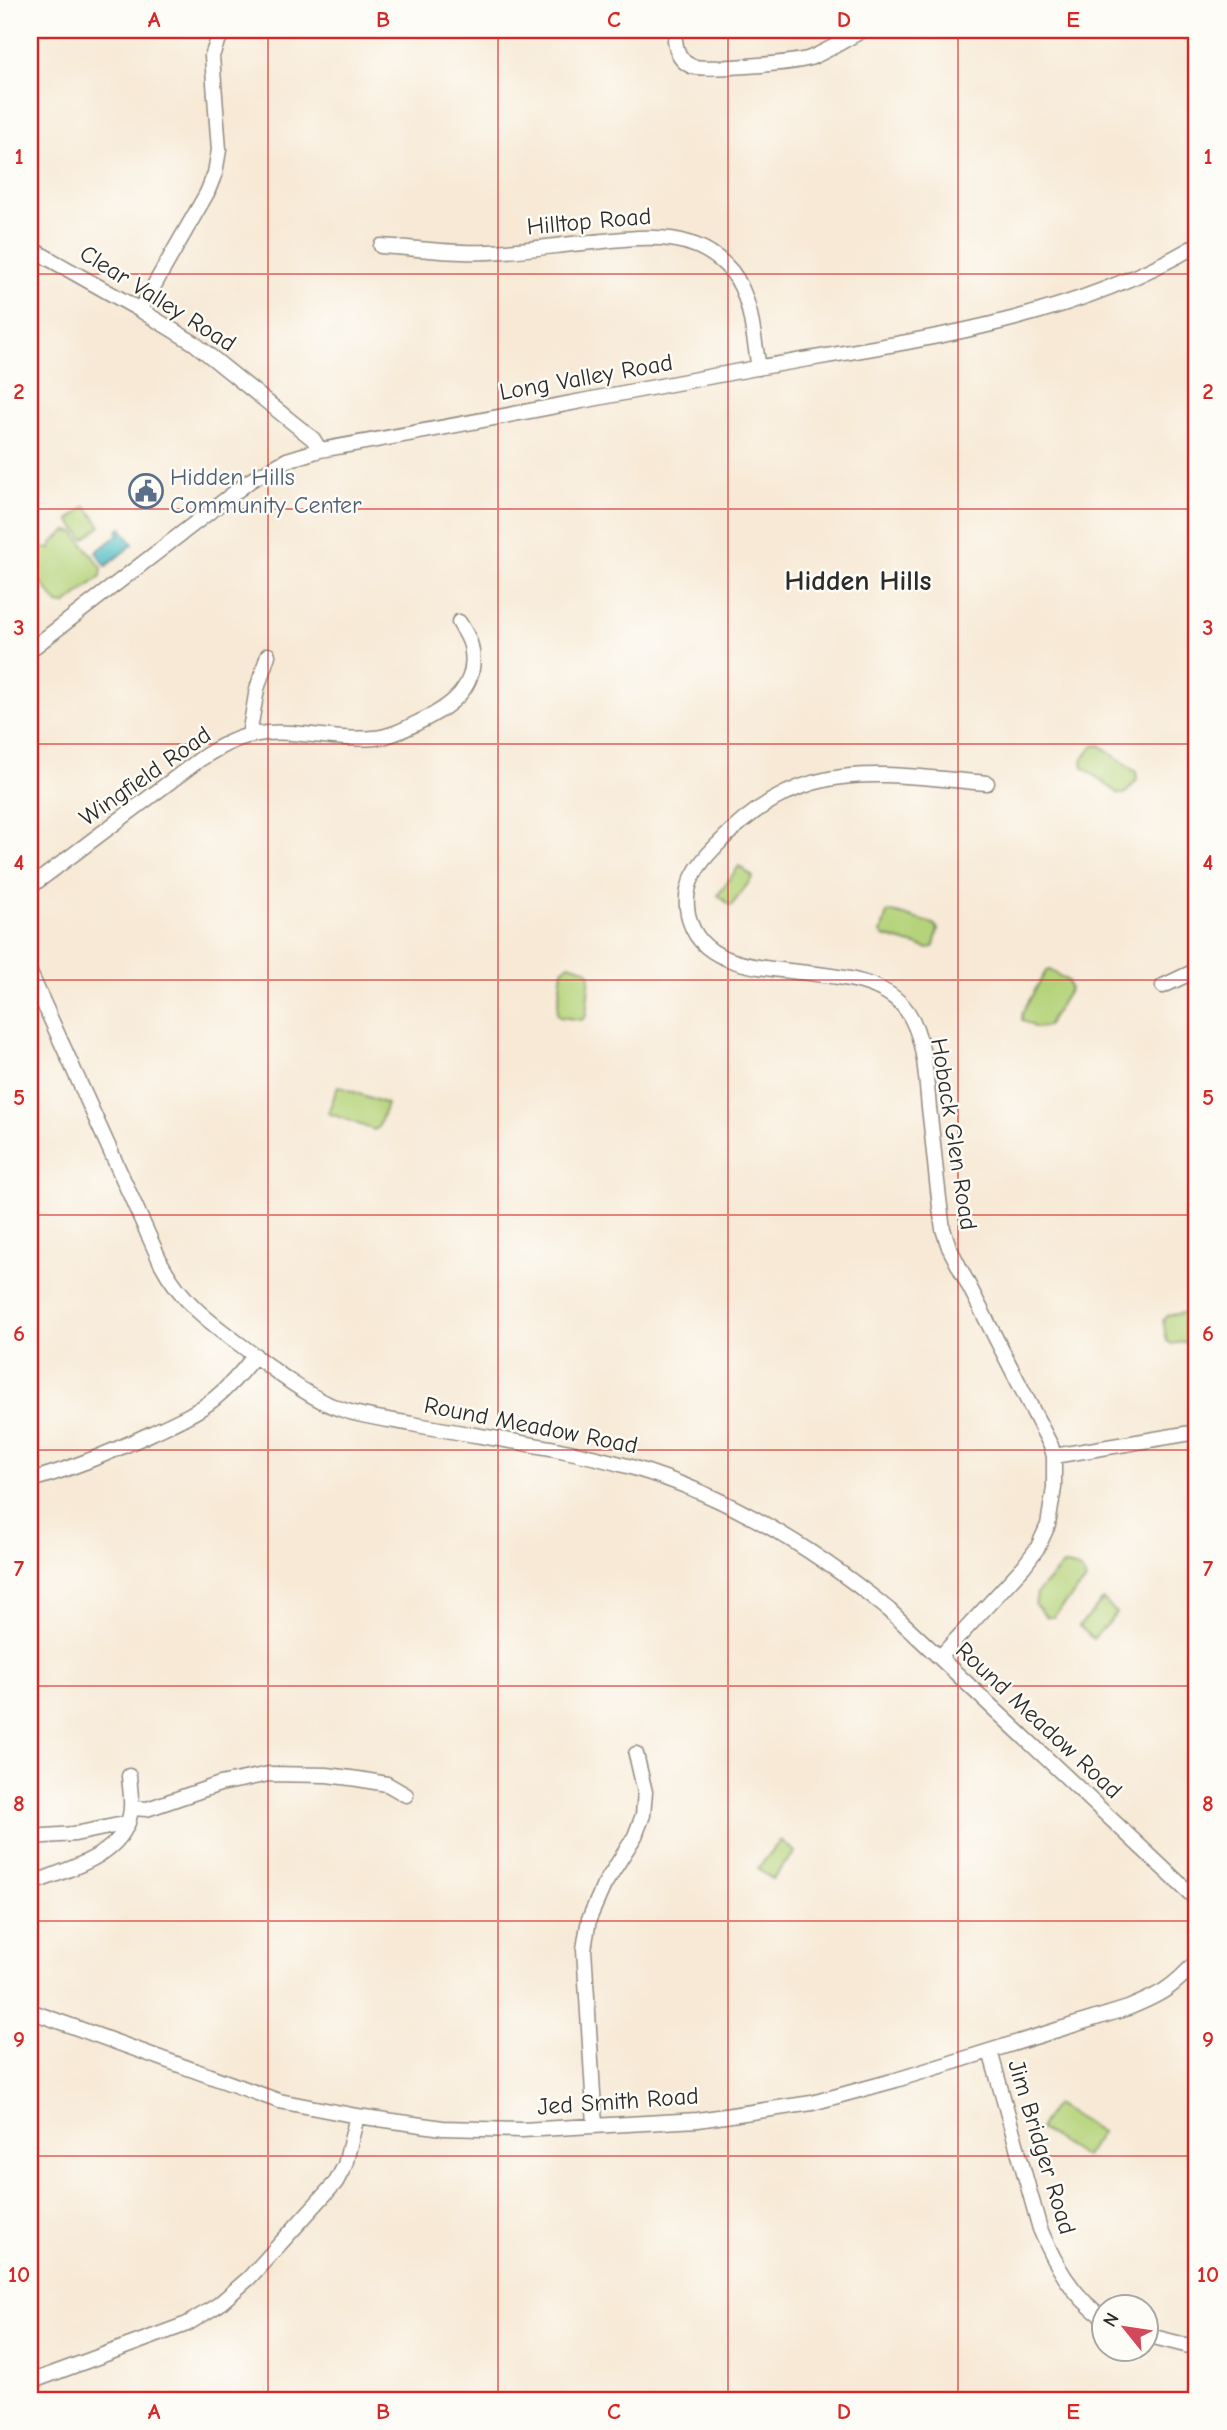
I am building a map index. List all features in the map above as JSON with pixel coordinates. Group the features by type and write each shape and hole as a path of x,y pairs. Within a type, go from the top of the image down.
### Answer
{"street":[{"path":"140,310 207,193 215,173 219,150 212,56 217,42 226,30"},
{"path":"675,40 679,56 688,65 703,69 785,63 809,58 863,30"},
{"name":"Hilltop Road","path":"381,246 485,253 652,236 681,240 703,248 717,257 739,283 747,300 759,368"},
{"name":"Long Valley Road","path":"30,650 251,480 287,460 320,450 896,344 1026,317 1114,286 1197,245"},
{"name":"Clear Valley Road","path":"30,248 194,343 313,439 320,450"},
{"name":"Wingfield Road","path":"30,887 210,752 249,735 282,731 346,738 375,738 400,732 445,709 460,695 469,679 473,661 471,643 459,622"},
{"path":"249,735 257,689 268,655"},
{"name":"Hoback Glen Road","path":"987,783 873,774 825,779 797,786 770,799 723,838 698,864 690,880 686,899 688,915 696,936 713,953 735,962 851,979 880,989 907,1010 918,1038 924,1066 943,1229 949,1247 1055,1456"},
{"path":"1163,986 1197,970"},
{"name":"Round Meadow Road","path":"30,973 94,1119 169,1279 197,1311 307,1392 332,1406 355,1413 570,1451 630,1467 693,1489 767,1525 835,1567 889,1610 1197,1900"},
{"path":"30,1480 116,1450 189,1416 213,1400 234,1381 255,1355"},
{"path":"940,1657 1024,1566 1038,1547 1048,1525 1052,1506 1055,1456 1197,1432"},
{"path":"595,2124 584,1949 589,1919 604,1885 635,1836 643,1815 645,1792 636,1754"},
{"path":"30,1836 75,1834 220,1784 268,1774 327,1776 387,1784 406,1795"},
{"path":"30,1884 105,1853 119,1840 130,1816 129,1776"},
{"name":"Jed Smith Road","path":"30,2011 279,2101 357,2116 443,2128 522,2130 698,2120 812,2103 990,2052 1128,2008 1160,1995 1178,1982 1197,1961"},
{"name":"Jim Bridger Road","path":"990,2052 1040,2229 1063,2277 1090,2307"},
{"path":"30,2382 187,2324 218,2305 249,2278 336,2182 345,2165 357,2116"},
{"path":"1160,2338 1197,2348"}],"green space":[{"path":"86,506 101,526 84,539 69,520"},
{"path":"66,531 74,532 102,568 101,576 65,605 58,604 30,568 30,559 44,548 51,549 52,543"},
{"path":"1100,745 1136,772 1137,780 1125,794 1119,794 1083,767 1082,760 1093,746"},
{"path":"739,866 753,877 731,906 718,895"},
{"path":"893,912 934,924 938,929 934,946 929,949 884,936 881,933 887,913"},
{"path":"569,964 585,969 590,974 586,1016 582,1020 560,1017 557,1013 562,970"},
{"path":"1050,970 1068,981 1070,989 1047,1026 1036,1028 1022,1020 1022,1013 1046,971"},
{"path":"338,1086 387,1104 378,1128 374,1130 328,1113"},
{"path":"1197,1310 1197,1340 1172,1344 1167,1341 1163,1320 1167,1316"},
{"path":"1063,1565 1078,1568 1086,1581 1053,1617 1047,1617 1035,1605 1037,1593"},
{"path":"1103,1600 1117,1613 1093,1639 1079,1626"},
{"path":"781,1840 795,1852 772,1879 758,1868"},
{"path":"1055,2104 1101,2132 1085,2157 1039,2129"}],"water":[{"path":"121,528 133,544 106,566 96,552 119,534 117,531"}],"place":[{"name":"Hidden Hills Community Center","path":"146,491"}],"district":[{"name":"Hidden Hills","path":"858,581"}]}
